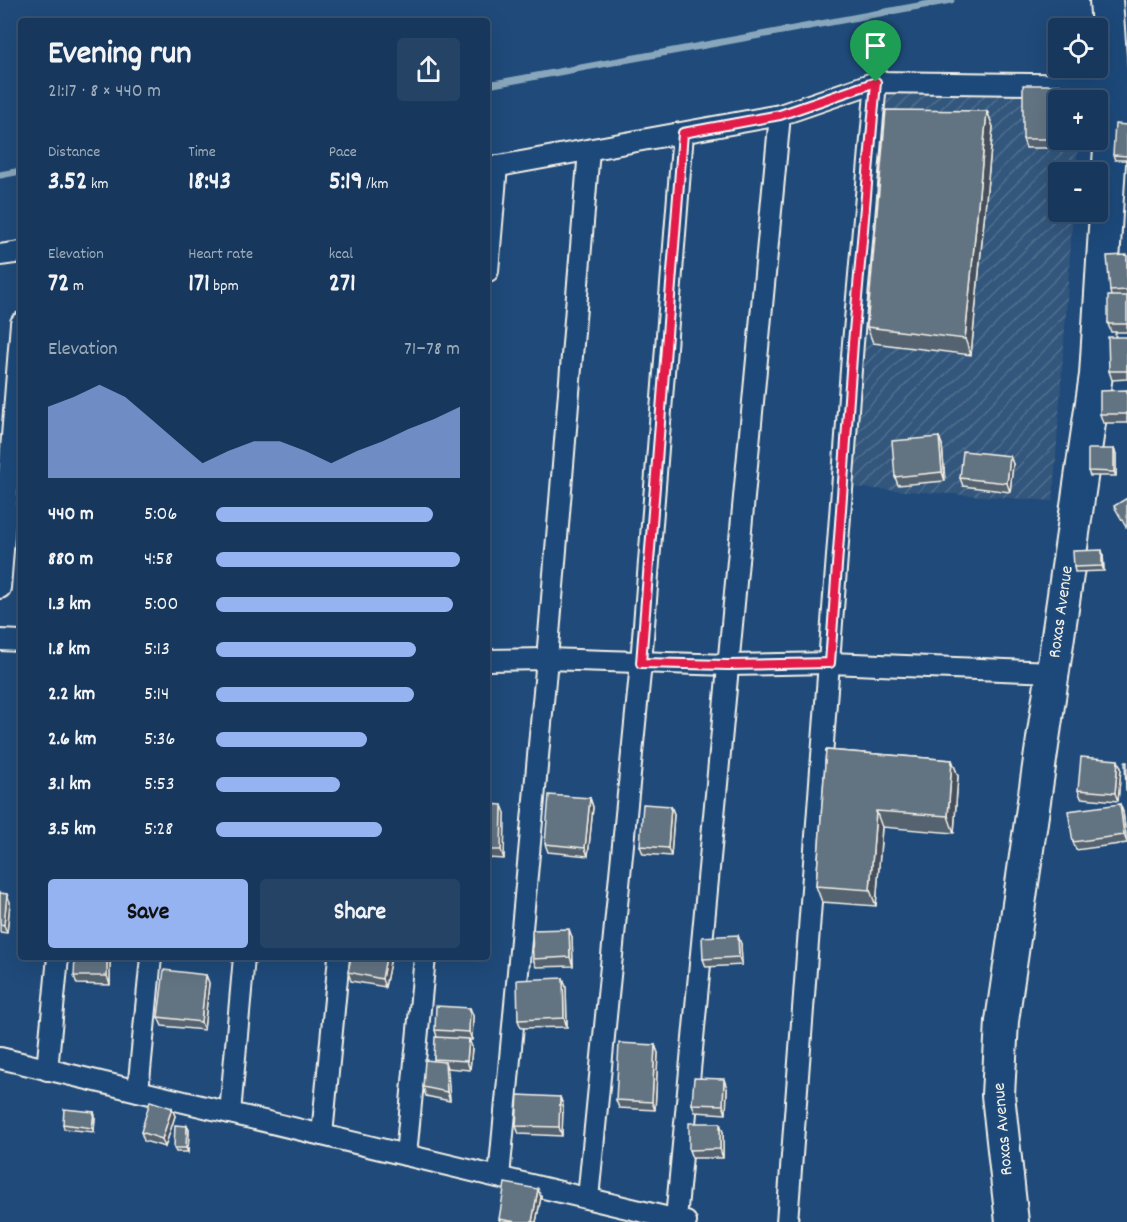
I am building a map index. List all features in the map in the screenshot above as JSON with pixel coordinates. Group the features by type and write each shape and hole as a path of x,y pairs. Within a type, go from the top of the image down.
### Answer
{"main road":[{"name":"Roxas Avenue","path":"1012,1222 998,1095 1002,1021 1096,375 1113,85 1106,0"}],"street":[{"path":"787,1222 853,343 876,82"},
{"path":"490,219 492,167 780,115 876,82 1113,85"},
{"path":"0,1058 681,1221 728,665 780,115"},
{"path":"588,1198 641,663 683,133"},
{"path":"499,1177 547,659 589,150"},
{"path":"0,255 18,252"},
{"path":"0,588 18,361"},
{"path":"0,640 18,641"},
{"path":"490,660 547,659 728,665 830,663 1053,672"},
{"path":"47,1070 58,960"},
{"path":"138,1091 151,960"},
{"path":"230,1113 244,960"},
{"path":"322,1135 339,960"},
{"path":"406,1155 425,960"}],"shaded area":[{"path":"877,84 1052,90 1048,90 1048,150 1077,150 1077,162 1048,162 1048,222 1072,222 1053,501 845,487"}],"building":[{"path":"1023,85 1060,85 1060,90 1048,90 1048,139 1023,139"},
{"path":"886,110 987,111 965,339 867,327"},
{"path":"1115,124 1127,125 1127,156 1113,155"},
{"path":"1127,255 1127,290 1110,291 1107,256"},
{"path":"1108,296 1127,296 1127,324 1108,324"},
{"path":"1108,337 1127,337 1127,371 1109,371"},
{"path":"1127,390 1127,414 1100,414 1100,391"},
{"path":"939,437 942,472 895,477 892,441"},
{"path":"1088,449 1114,449 1114,472 1088,471"},
{"path":"963,451 1010,456 1007,483 960,478"},
{"path":"1127,498 1127,526 1126,527 1114,506"},
{"path":"1102,550 1102,566 1074,567 1073,551"},
{"path":"826,750 952,760 948,816 876,811 870,890 816,886"},
{"path":"1081,757 1118,760 1115,793 1078,790"},
{"path":"1125,762 1127,762 1127,791 1126,791"},
{"path":"549,795 590,798 585,848 545,844"},
{"path":"490,804 502,805 501,850 490,850"},
{"path":"643,804 671,806 668,848 640,846"},
{"path":"1120,804 1124,835 1073,842 1068,811"},
{"path":"0,893 7,894 4,925 0,924"},
{"path":"569,929 570,957 533,959 532,930"},
{"path":"738,935 739,957 703,959 702,937"},
{"path":"75,960 107,960 107,976 74,976"},
{"path":"350,960 385,960 382,979 348,972"},
{"path":"164,970 206,975 201,1022 158,1017"},
{"path":"563,978 564,1018 518,1020 517,980"},
{"path":"436,1006 470,1008 469,1032 435,1030"},
{"path":"435,1037 469,1039 467,1061 434,1059"},
{"path":"619,1043 655,1045 652,1102 616,1100"},
{"path":"425,1060 445,1062 447,1092 423,1087"},
{"path":"694,1078 724,1079 723,1105 692,1104"},
{"path":"518,1095 560,1097 559,1127 516,1126"},
{"path":"150,1101 172,1108 162,1139 141,1132"},
{"path":"64,1109 94,1112 92,1128 63,1124"},
{"path":"689,1123 720,1123 720,1149 689,1150"},
{"path":"175,1125 187,1126 186,1148 174,1148"},
{"path":"505,1183 538,1189 532,1222 499,1219"}],"waterway":[{"path":"490,85 951,0"},
{"path":"0,175 18,172"}],"route":[{"path":"876,82 853,343 830,663 728,665 641,663 683,133 780,115 876,82"}]}
